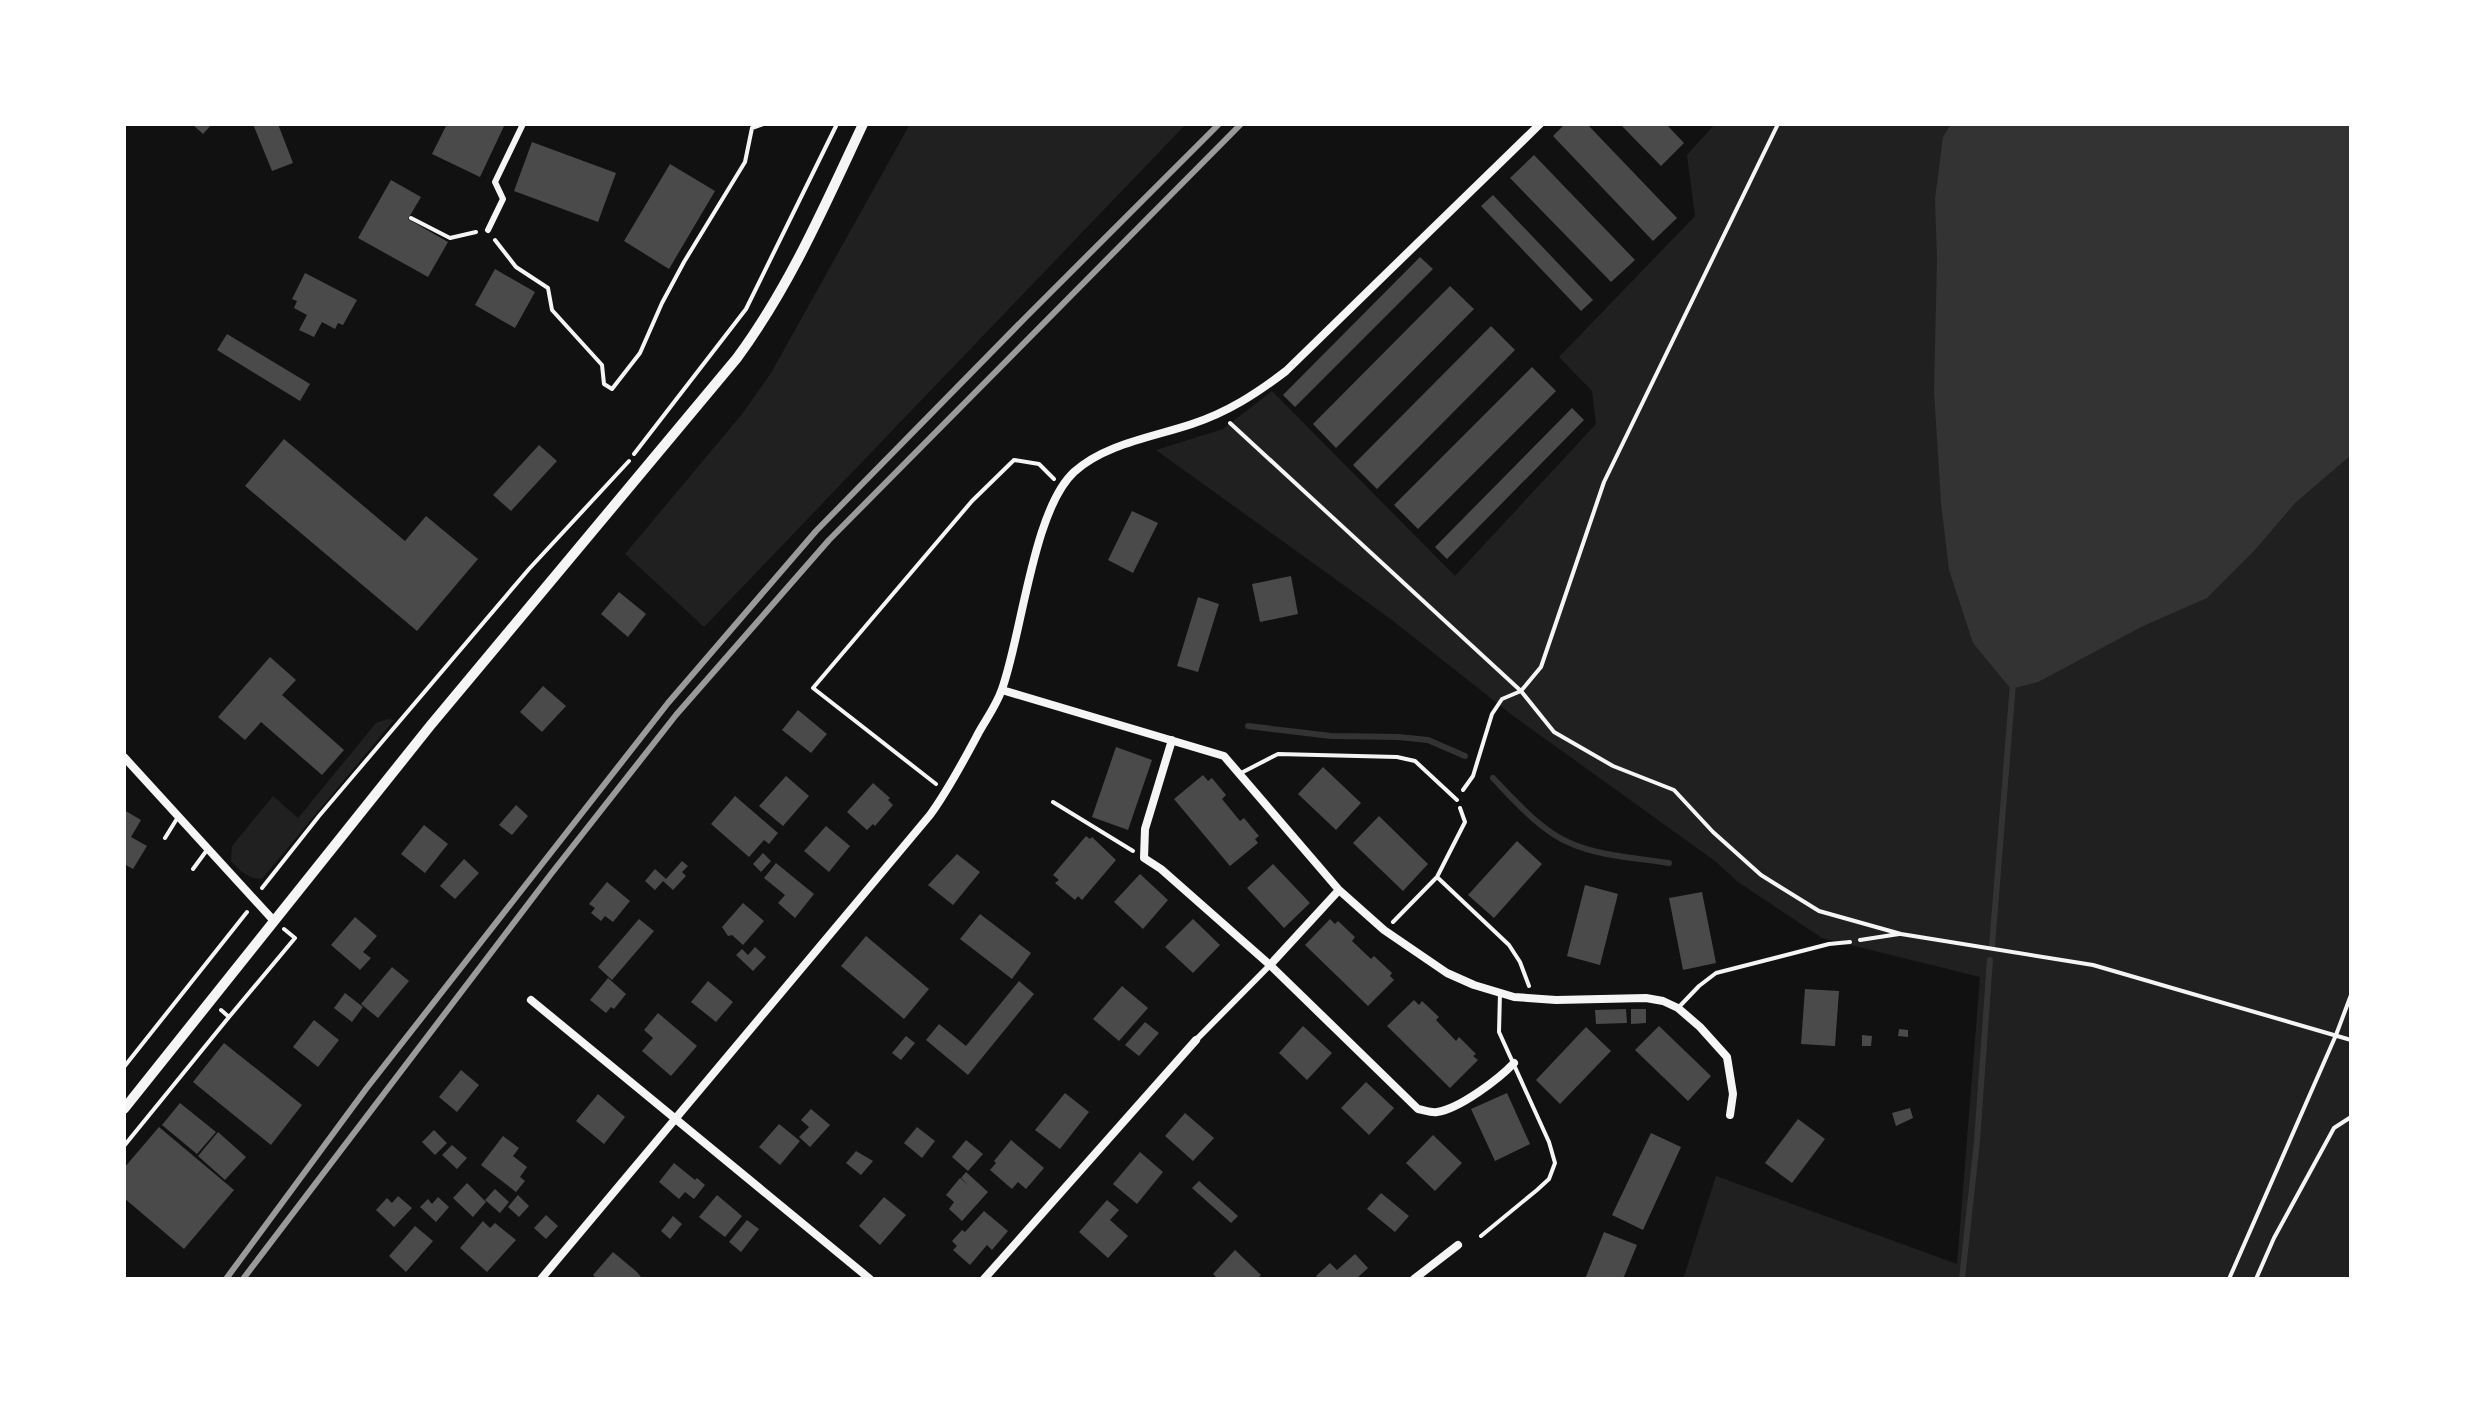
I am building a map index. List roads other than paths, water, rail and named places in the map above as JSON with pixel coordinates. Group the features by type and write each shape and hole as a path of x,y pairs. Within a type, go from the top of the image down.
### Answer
{"street":[{"path":"488,230 503,199 495,182 523,124"},
{"path":"124,1109 430,726 737,358 764,322 796,266 863,124"},
{"path":"541,1279 947,792 1002,690 1038,548 1062,486 1074,472 1090,461 1132,442 1219,413 1251,398 1286,371 1540,124"},
{"path":"1002,690 1224,756 1241,773 1274,818 1339,890 1411,951 1447,973 1500,993 1528,998 1646,998 1678,1008 1727,1057 1733,1094 1730,1115"},
{"path":"1172,740 1145,829 1144,858 1161,869 1270,965 1418,1109 1435,1113 1453,1107 1514,1063"},
{"path":"124,757 274,921"},
{"path":"984,1279 1196,1040 1339,890"},
{"path":"531,1000 870,1279"},
{"path":"1414,1279 1458,1245"}],"lane":[{"path":"1241,773 1278,754 1397,757 1415,761 1457,800"},
{"path":"165,838 178,817"},
{"path":"193,869 207,850"},
{"path":"1678,1008 1716,973 1829,944 1850,942"},
{"path":"1481,1236 1549,1179 1555,1163 1549,1142 1499,1032 1500,993"}],"waterway":[{"path":"1992,946 2013,683"},
{"path":"1248,726 1331,736 1428,740 1465,756"},
{"path":"1493,778 1538,823 1559,838 1605,854 1669,863"},
{"path":"1962,1279 1977,1141 1990,960"}],"railway":[{"path":"226,1279 366,1089 668,703 816,531 1219,124"},
{"path":"243,1279 676,715 829,540 1241,124"}]}
